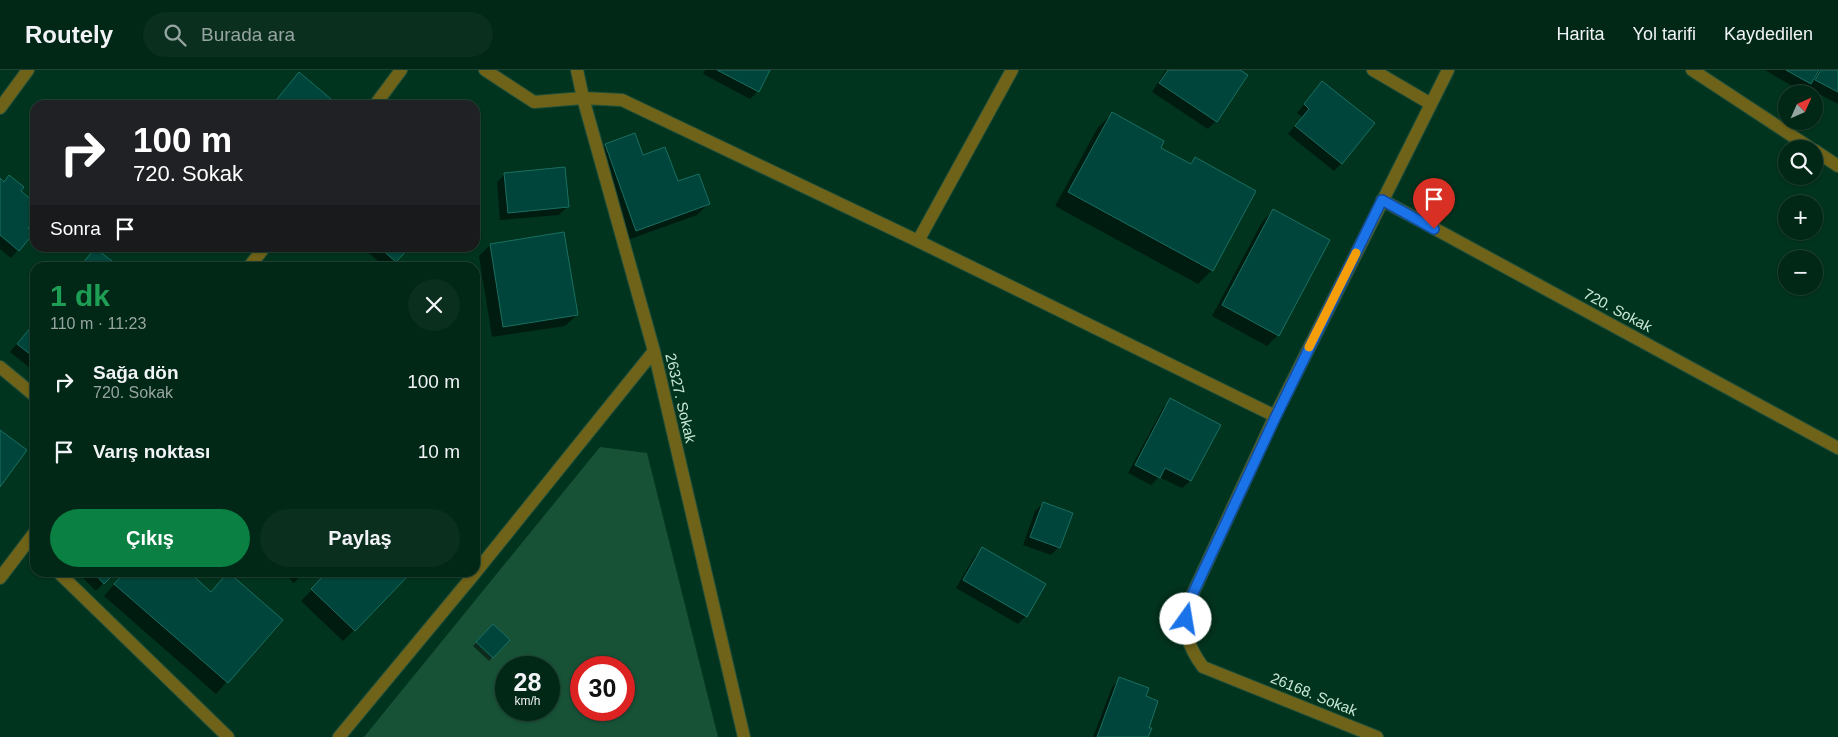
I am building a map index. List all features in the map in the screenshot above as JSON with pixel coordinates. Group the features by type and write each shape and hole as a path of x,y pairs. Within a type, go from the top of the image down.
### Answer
{"street":[{"path":"0,108 28,70"},
{"path":"380,100 402,70"},
{"path":"485,70 534,102 583,98 622,100 918,241 1276,416"},
{"name":"26327. Sokak","path":"577,70 583,98 654,352 744,737"},
{"path":"918,241 1012,70"},
{"path":"1373,70 1431,104"},
{"name":"26168. Sokak","path":"1377,737 1203,666 1192,653 1186,632 1187,606 1276,416 1448,70"},
{"path":"1692,70 1799,140"},
{"path":"1823,156 1838,166"},
{"name":"720. Sokak","path":"1382,200 1838,448"},
{"path":"253,262 261,252"},
{"path":"480,561 654,352"},
{"path":"0,366 30,392"},
{"path":"0,578 30,548"},
{"path":"63,577 228,737"},
{"path":"338,737 466,577"}],"green space":[{"path":"600,447 647,453 718,737 364,737"}],"building":[{"path":"717,70 770,70 759,92"},
{"path":"1168,70 1240,70 1248,75 1217,122 1159,83"},
{"path":"1786,70 1819,70 1811,84"},
{"path":"1821,70 1838,70 1838,92 1815,80"},
{"path":"299,72 332,100 276,100"},
{"path":"1322,81 1375,123 1342,164 1295,126 1309,109 1304,104"},
{"path":"1112,112 1164,141 1161,148 1191,164 1195,157 1256,191 1213,271 1068,192"},
{"path":"635,133 643,155 665,147 678,181 699,174 710,204 636,231 605,144"},
{"path":"565,167 569,207 508,213 504,173"},
{"path":"9,175 24,187 21,191 30,199 30,225 28,228 30,230 30,238 19,251 0,235 0,178 4,182"},
{"path":"1273,209 1330,240 1279,336 1222,305"},
{"path":"564,232 578,315 503,327 490,244"},
{"path":"92,252 100,252 113,262 84,262"},
{"path":"385,252 405,252 396,262"},
{"path":"30,328 30,354 17,344"},
{"path":"1170,398 1221,425 1191,481 1165,468 1160,478 1135,465"},
{"path":"0,430 27,450 0,487"},
{"path":"1043,502 1073,513 1060,548 1030,537"},
{"path":"982,547 1046,584 1027,617 963,580"},
{"path":"98,577 111,577 104,584"},
{"path":"120,577 194,577 211,592 224,577 234,577 283,620 228,683 114,584"},
{"path":"322,577 407,577 355,631 311,589"},
{"path":"493,624 510,640 493,658 476,642"},
{"path":"1119,677 1149,688 1146,696 1158,701 1148,737 1097,737"}],"slow traffic":[{"path":"1309,347 1356,253"}],"route":[{"path":"1186,619 1187,606 1276,416 1382,200 1434,229"}]}
